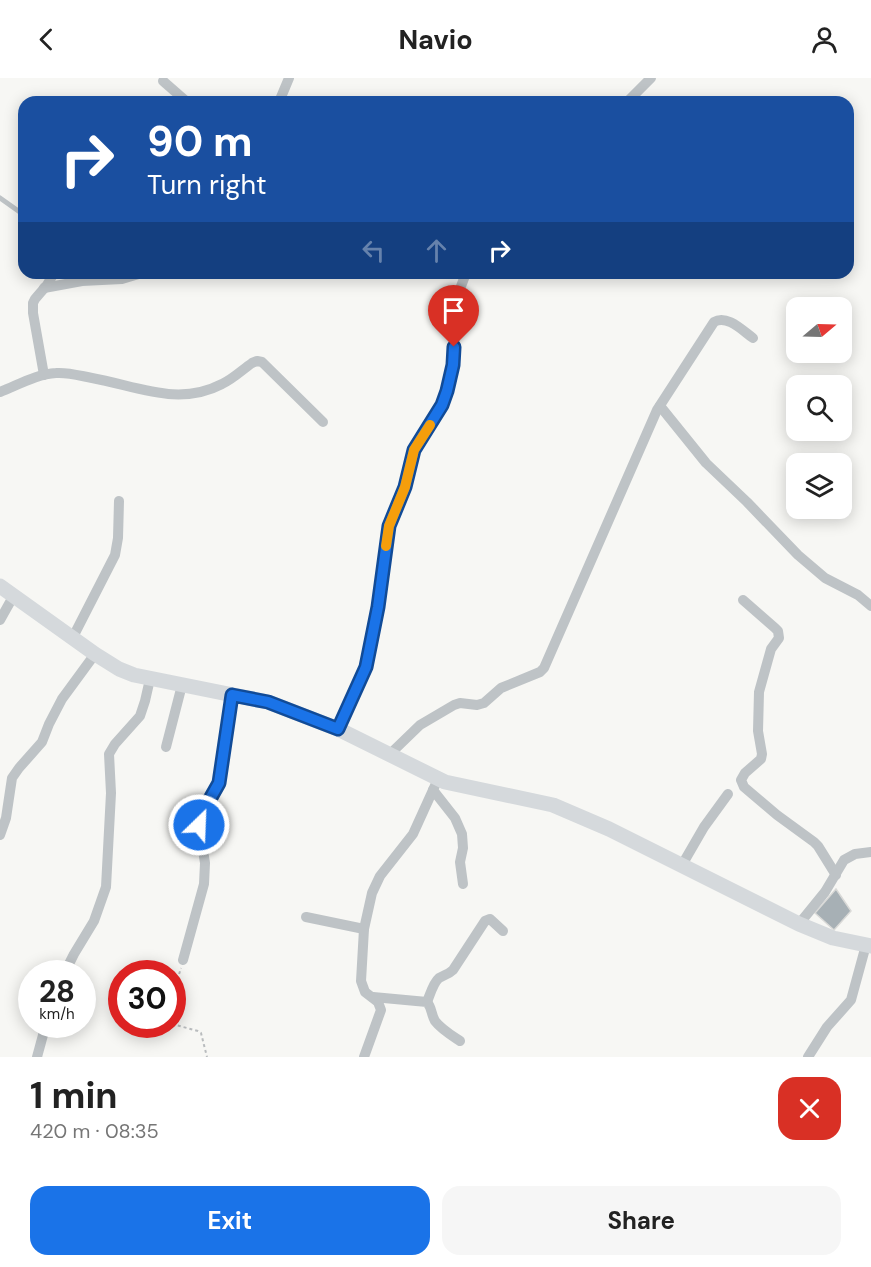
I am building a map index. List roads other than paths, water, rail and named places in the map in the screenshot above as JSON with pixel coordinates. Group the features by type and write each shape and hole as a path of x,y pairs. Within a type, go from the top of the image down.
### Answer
{"street":[{"path":"282,96 289,78"},
{"path":"633,96 651,78"},
{"path":"163,81 180,96"},
{"path":"44,375 33,307 34,299 50,279"},
{"path":"44,288 82,281 122,279"},
{"path":"338,729 366,667 378,607 389,526 405,487 414,450 442,405 447,391 453,365 458,297 464,279"},
{"path":"390,754 420,725 454,705 484,703 501,688 534,675 544,668 660,406 714,322 719,319 727,320 753,338"},
{"path":"0,392 36,377 61,373 171,396 194,394 224,384 257,361 262,362 323,422"},
{"path":"660,406 706,463 798,555 825,579 858,595 871,606"},
{"path":"73,637 115,555 119,501"},
{"path":"0,586 119,669 150,679 268,702 338,729 390,754 436,784 462,834 463,848 460,862 463,884"},
{"path":"0,620 14,596"},
{"path":"743,600 778,631 779,638 771,649 759,692 758,731 761,759 745,773 741,780 742,784 750,794 814,842 836,875"},
{"path":"0,835 6,818 12,778 39,747 62,699 95,654"},
{"path":"71,960 94,921 105,893 111,793 110,754 115,744 140,716 146,701 150,679"},
{"path":"166,747 182,685"},
{"path":"183,960 204,884 205,863 199,825 219,783 232,695"},
{"path":"436,784 445,782 553,805 609,829 799,924 833,938 869,946 851,1000 827,1027 808,1057"},
{"path":"364,1057 381,1010 378,1002 365,992 361,981 364,929 372,893 375,884 413,834 436,784"},
{"path":"682,865 704,827 728,794"},
{"path":"799,924 825,892 844,860 849,856 871,852"},
{"path":"306,917 364,929"},
{"path":"427,1002 436,981 453,970 485,921 490,919 503,931"},
{"path":"372,997 427,1002 438,1024 459,1041"},
{"path":"37,1057 42,1038"}],"lane":[{"path":"0,198 18,211"}]}
